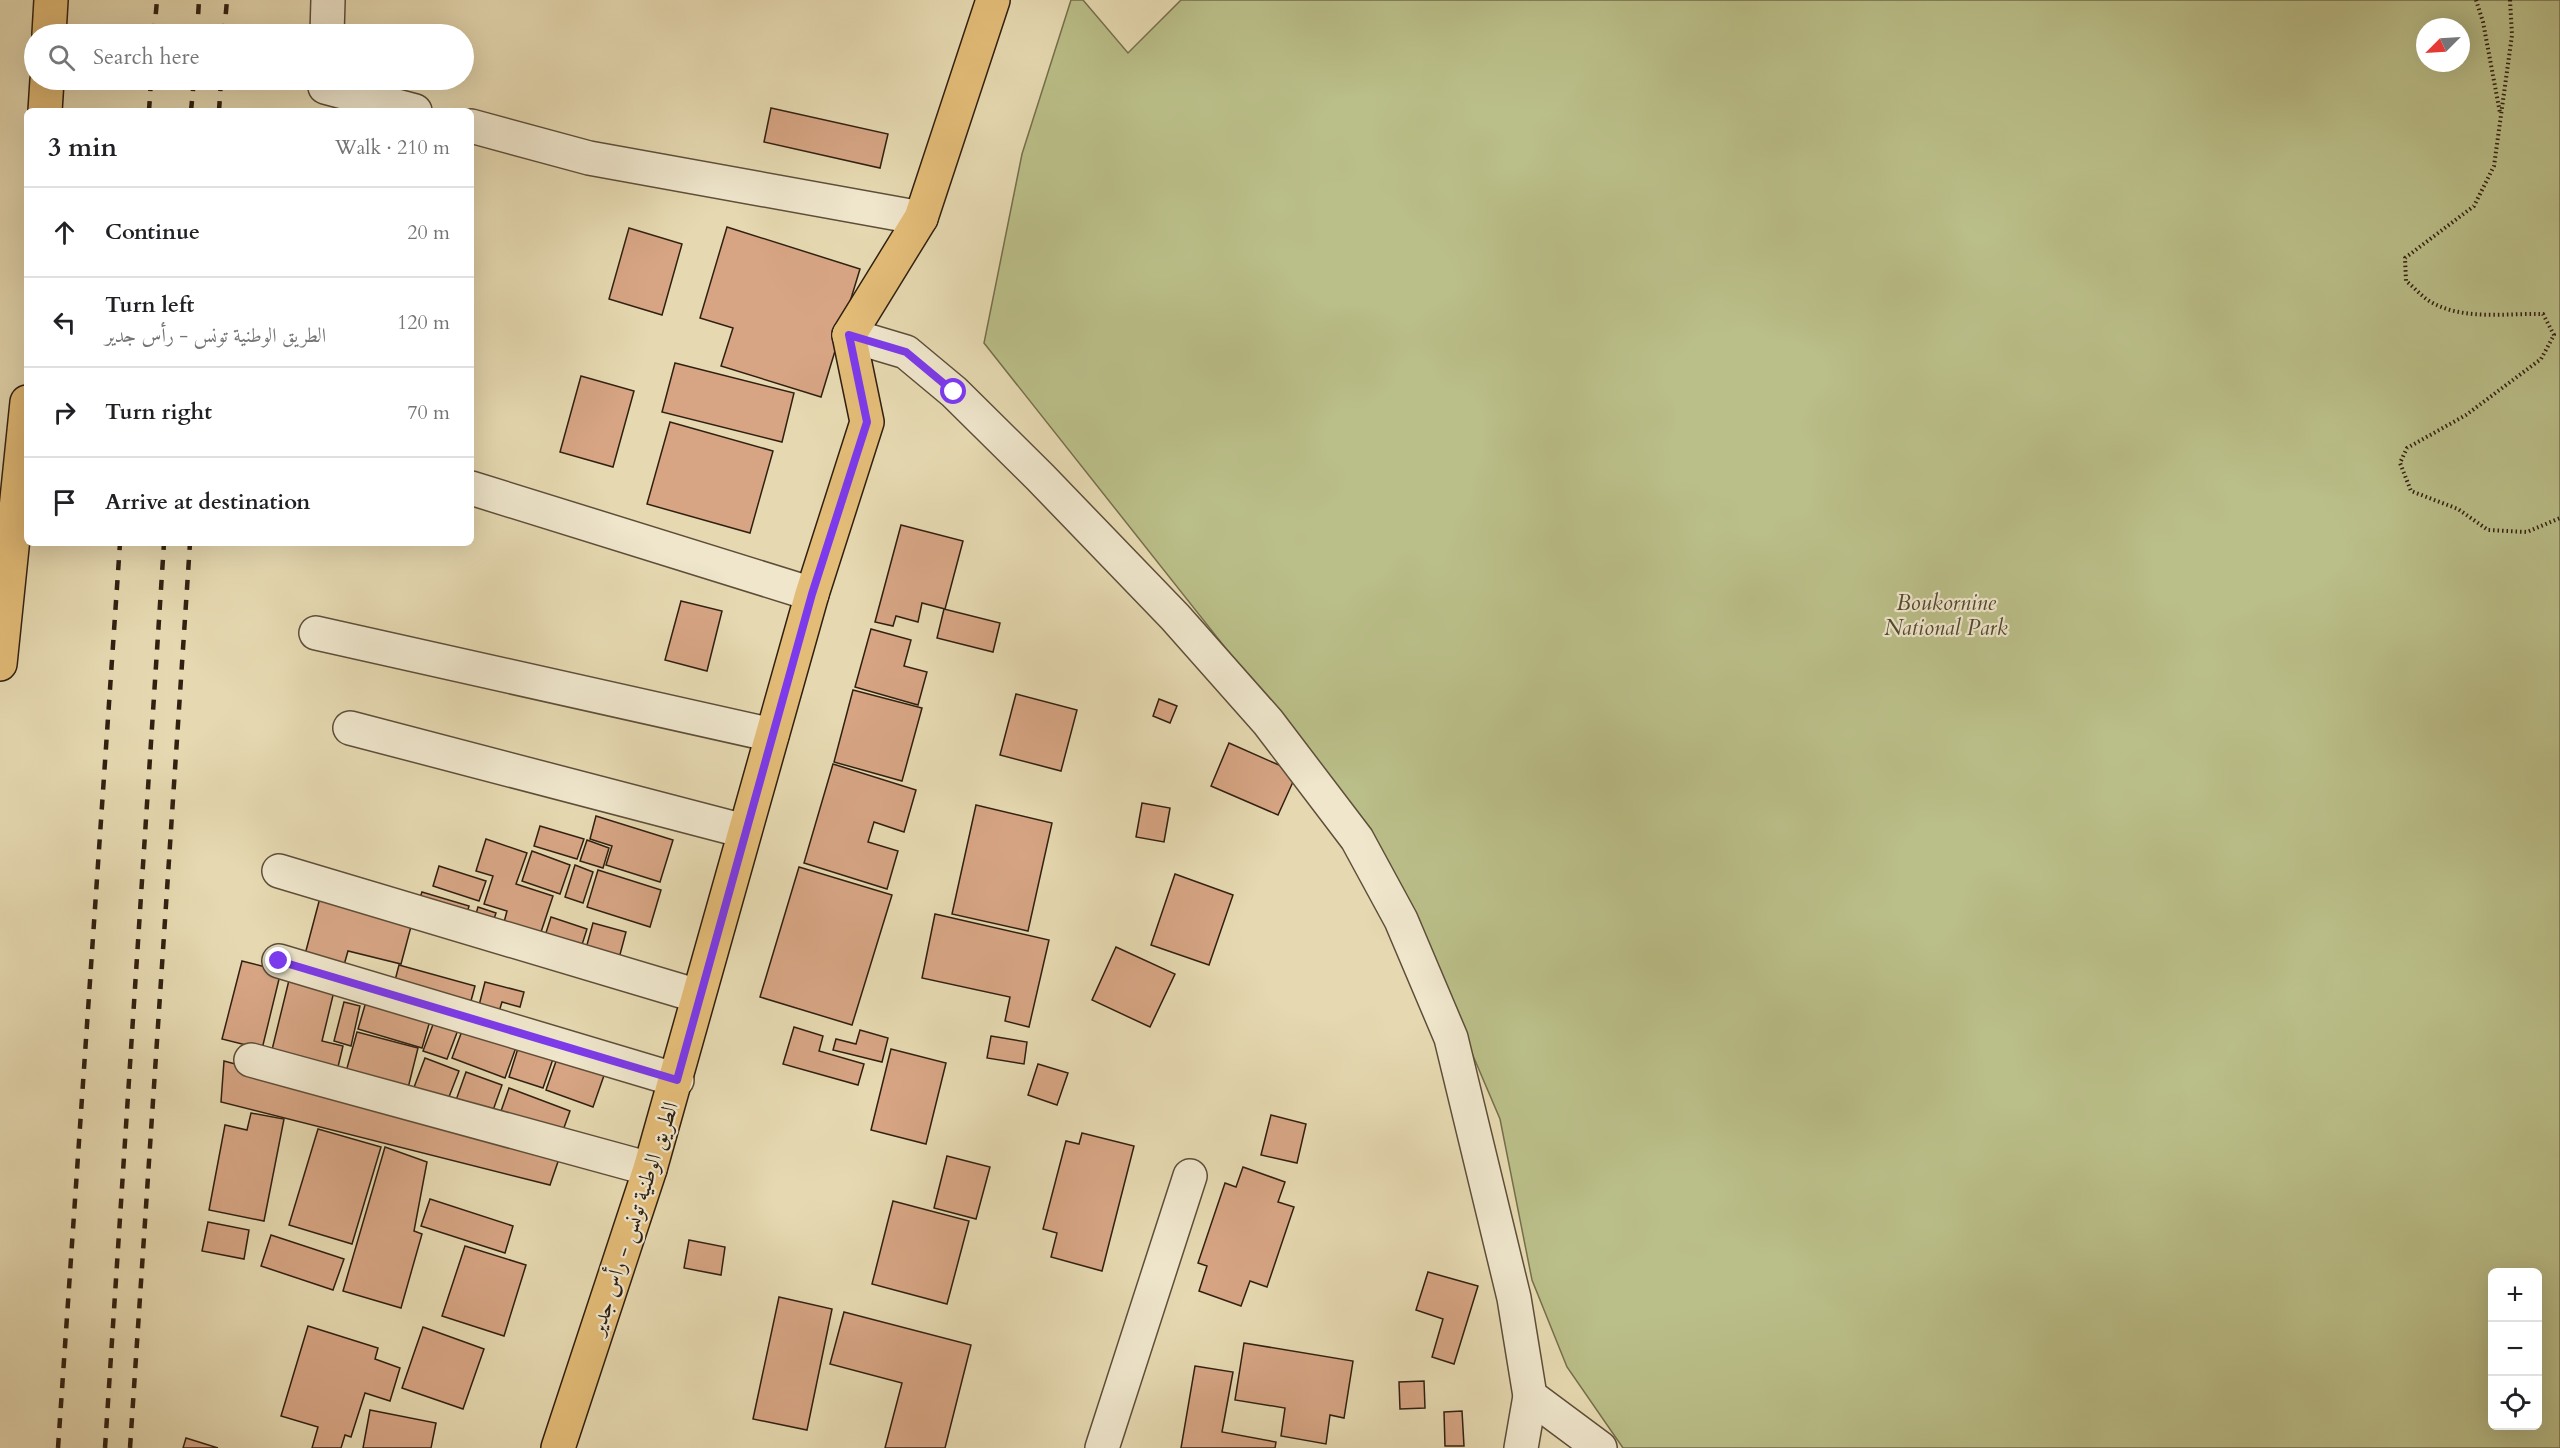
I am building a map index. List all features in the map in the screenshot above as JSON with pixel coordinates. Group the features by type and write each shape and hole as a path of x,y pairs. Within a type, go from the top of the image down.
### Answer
{"main road":[{"path":"50,24 51,0"},
{"path":"849,335 921,218 993,0"},
{"path":"45,108 46,90"},
{"name":"الطريق الوطنية تونس - رأس جدير","path":"558,1448 677,1080 698,996 812,594 867,422 849,335"},
{"path":"0,664 24,431"}],"street":[{"path":"327,24 328,0"},
{"path":"324,92 401,108"},
{"path":"474,127 590,158 921,218"},
{"path":"849,335 906,352 954,392 1175,617 1268,722 1357,839 1401,920 1451,1038 1514,1298 1530,1396 1521,1448"},
{"path":"474,489 812,594"},
{"path":"316,633 772,735"},
{"path":"350,728 744,831"},
{"path":"279,872 698,996"},
{"path":"279,961 677,1080"},
{"path":"251,1060 650,1169"},
{"path":"1102,1448 1190,1176"},
{"path":"1530,1396 1560,1448"},
{"path":"1530,1396 1600,1448"}],"path":[{"path":"2476,0 2483,22 2500,117"},
{"path":"2510,0 2512,35 2494,166 2474,206 2405,258 2406,281 2431,302 2469,315 2543,314 2554,335 2541,359 2466,415 2407,448 2400,463 2411,491 2458,508 2488,530 2527,532 2560,518"}],"green space":[{"name":"Boukornine National Park","path":"1071,0 1083,0 1128,53 1181,0 2560,0 2560,1448 1623,1448 1567,1367 1532,1280 1500,1119 1419,929 1304,747 984,343 1022,154"}],"building":[{"path":"771,108 888,134 880,168 764,142"},
{"path":"727,227 860,269 821,397 721,366 733,328 700,318"},
{"path":"629,228 682,244 662,315 609,299"},
{"path":"675,363 794,393 782,442 662,412"},
{"path":"581,376 634,391 613,467 560,452"},
{"path":"670,422 773,451 750,533 647,504"},
{"path":"901,525 963,541 945,609 922,603 918,622 896,616 893,626 875,622"},
{"path":"681,601 722,611 707,671 665,660"},
{"path":"944,609 1000,623 993,652 937,638"},
{"path":"871,629 911,640 904,666 927,672 918,705 855,687"},
{"path":"853,690 922,708 902,781 834,762"},
{"path":"1016,694 1077,710 1061,771 1000,755"},
{"path":"1159,699 1177,706 1170,723 1153,716"},
{"path":"1229,743 1297,773 1278,815 1211,786"},
{"path":"833,764 916,790 904,832 874,822 868,842 898,851 887,889 804,863"},
{"path":"1142,803 1170,808 1164,842 1136,837"},
{"path":"976,805 1052,823 1028,931 952,914"},
{"path":"596,816 673,840 660,882 606,865 612,846 590,839"},
{"path":"540,826 584,839 577,859 534,846"},
{"path":"486,839 527,853 516,884 553,896 539,938 503,926 507,911 484,904 493,876 476,871"},
{"path":"587,840 609,848 603,868 580,861"},
{"path":"532,851 570,865 560,894 522,881"},
{"path":"575,865 593,872 583,903 565,897"},
{"path":"439,866 486,881 479,901 433,886"},
{"path":"799,867 892,895 852,1025 760,997"},
{"path":"598,870 661,890 650,927 587,907"},
{"path":"1175,874 1233,895 1209,965 1151,945"},
{"path":"422,892 469,906 465,921 417,906"},
{"path":"321,894 413,919 401,964 348,951 342,972 303,962"},
{"path":"478,907 496,913 490,930 473,924"},
{"path":"935,914 1049,940 1029,1027 1005,1021 1010,997 922,978"},
{"path":"551,917 587,929 580,951 544,939"},
{"path":"593,923 626,932 618,962 585,952"},
{"path":"1116,947 1175,974 1150,1027 1092,1000"},
{"path":"242,961 281,971 262,1049 222,1039"},
{"path":"399,965 475,986 468,1012 392,992"},
{"path":"291,972 336,983 322,1041 343,1046 336,1075 270,1058"},
{"path":"485,982 524,992 520,1007 502,1002 497,1018 477,1013"},
{"path":"368,995 432,1014 422,1048 358,1029"},
{"path":"344,1002 360,1006 351,1046 334,1041"},
{"path":"437,1014 461,1022 447,1059 423,1051"},
{"path":"466,1020 519,1039 505,1078 452,1058"},
{"path":"794,1027 823,1036 819,1051 864,1064 858,1085 783,1064"},
{"path":"860,1030 888,1038 882,1062 833,1050 836,1039 856,1044"},
{"path":"357,1032 418,1048 406,1096 344,1079"},
{"path":"991,1036 1027,1042 1024,1064 987,1058"},
{"path":"519,1045 554,1056 543,1088 509,1077"},
{"path":"561,1047 608,1064 593,1107 546,1090"},
{"path":"891,1049 946,1063 926,1144 871,1130"},
{"path":"425,1058 459,1071 447,1102 413,1090"},
{"path":"224,1061 562,1150 550,1185 221,1102"},
{"path":"1038,1064 1068,1073 1057,1105 1028,1095"},
{"path":"466,1072 502,1085 491,1116 455,1103"},
{"path":"509,1088 570,1111 561,1136 500,1114"},
{"path":"251,1113 284,1119 264,1221 209,1210 225,1125 247,1130"},
{"path":"1271,1115 1306,1124 1297,1163 1261,1155"},
{"path":"318,1129 381,1147 352,1244 289,1225"},
{"path":"1082,1133 1134,1146 1102,1271 1051,1257 1057,1233 1043,1229 1066,1141 1079,1144"},
{"path":"385,1147 427,1162 414,1231 422,1234 401,1308 343,1291"},
{"path":"947,1156 990,1167 976,1219 934,1208"},
{"path":"1243,1167 1285,1182 1278,1202 1294,1207 1267,1287 1250,1281 1241,1306 1199,1291 1207,1266 1198,1263 1225,1183 1236,1187"},
{"path":"430,1199 513,1226 505,1253 421,1226"},
{"path":"893,1201 969,1221 947,1304 872,1284"},
{"path":"208,1222 249,1230 244,1259 202,1251"},
{"path":"271,1235 344,1259 333,1290 261,1266"},
{"path":"689,1240 725,1247 721,1275 684,1268"},
{"path":"465,1246 526,1265 504,1336 442,1316"},
{"path":"1428,1272 1478,1286 1454,1364 1432,1357 1443,1319 1416,1310"},
{"path":"779,1297 832,1309 807,1430 753,1419"},
{"path":"844,1312 971,1345 945,1448 885,1448 902,1383 830,1364"},
{"path":"308,1326 378,1348 375,1359 400,1368 390,1401 365,1393 351,1437 345,1435 341,1448 312,1448 318,1427 281,1416"},
{"path":"423,1327 484,1349 463,1409 402,1388"},
{"path":"1244,1343 1353,1361 1344,1418 1330,1415 1326,1444 1281,1436 1285,1408 1235,1400"},
{"path":"1195,1366 1233,1372 1222,1432 1276,1442 1275,1448 1181,1448"},
{"path":"1424,1381 1425,1408 1400,1409 1399,1382"},
{"path":"370,1410 436,1423 431,1448 363,1448"},
{"path":"1462,1411 1464,1446 1445,1446 1444,1412"},
{"path":"186,1438 218,1448 183,1448"}],"railway":[{"path":"155,24 157,0"},
{"path":"198,24 199,0"},
{"path":"225,24 227,0"},
{"path":"149,108 150,90"},
{"path":"191,108 193,90"},
{"path":"219,108 220,90"},
{"path":"58,1448 120,546"},
{"path":"105,1448 164,546"},
{"path":"130,1448 190,546"}],"route":[{"path":"279,961 677,1080 698,996 812,594 867,422 849,335 906,352 954,392"}]}
